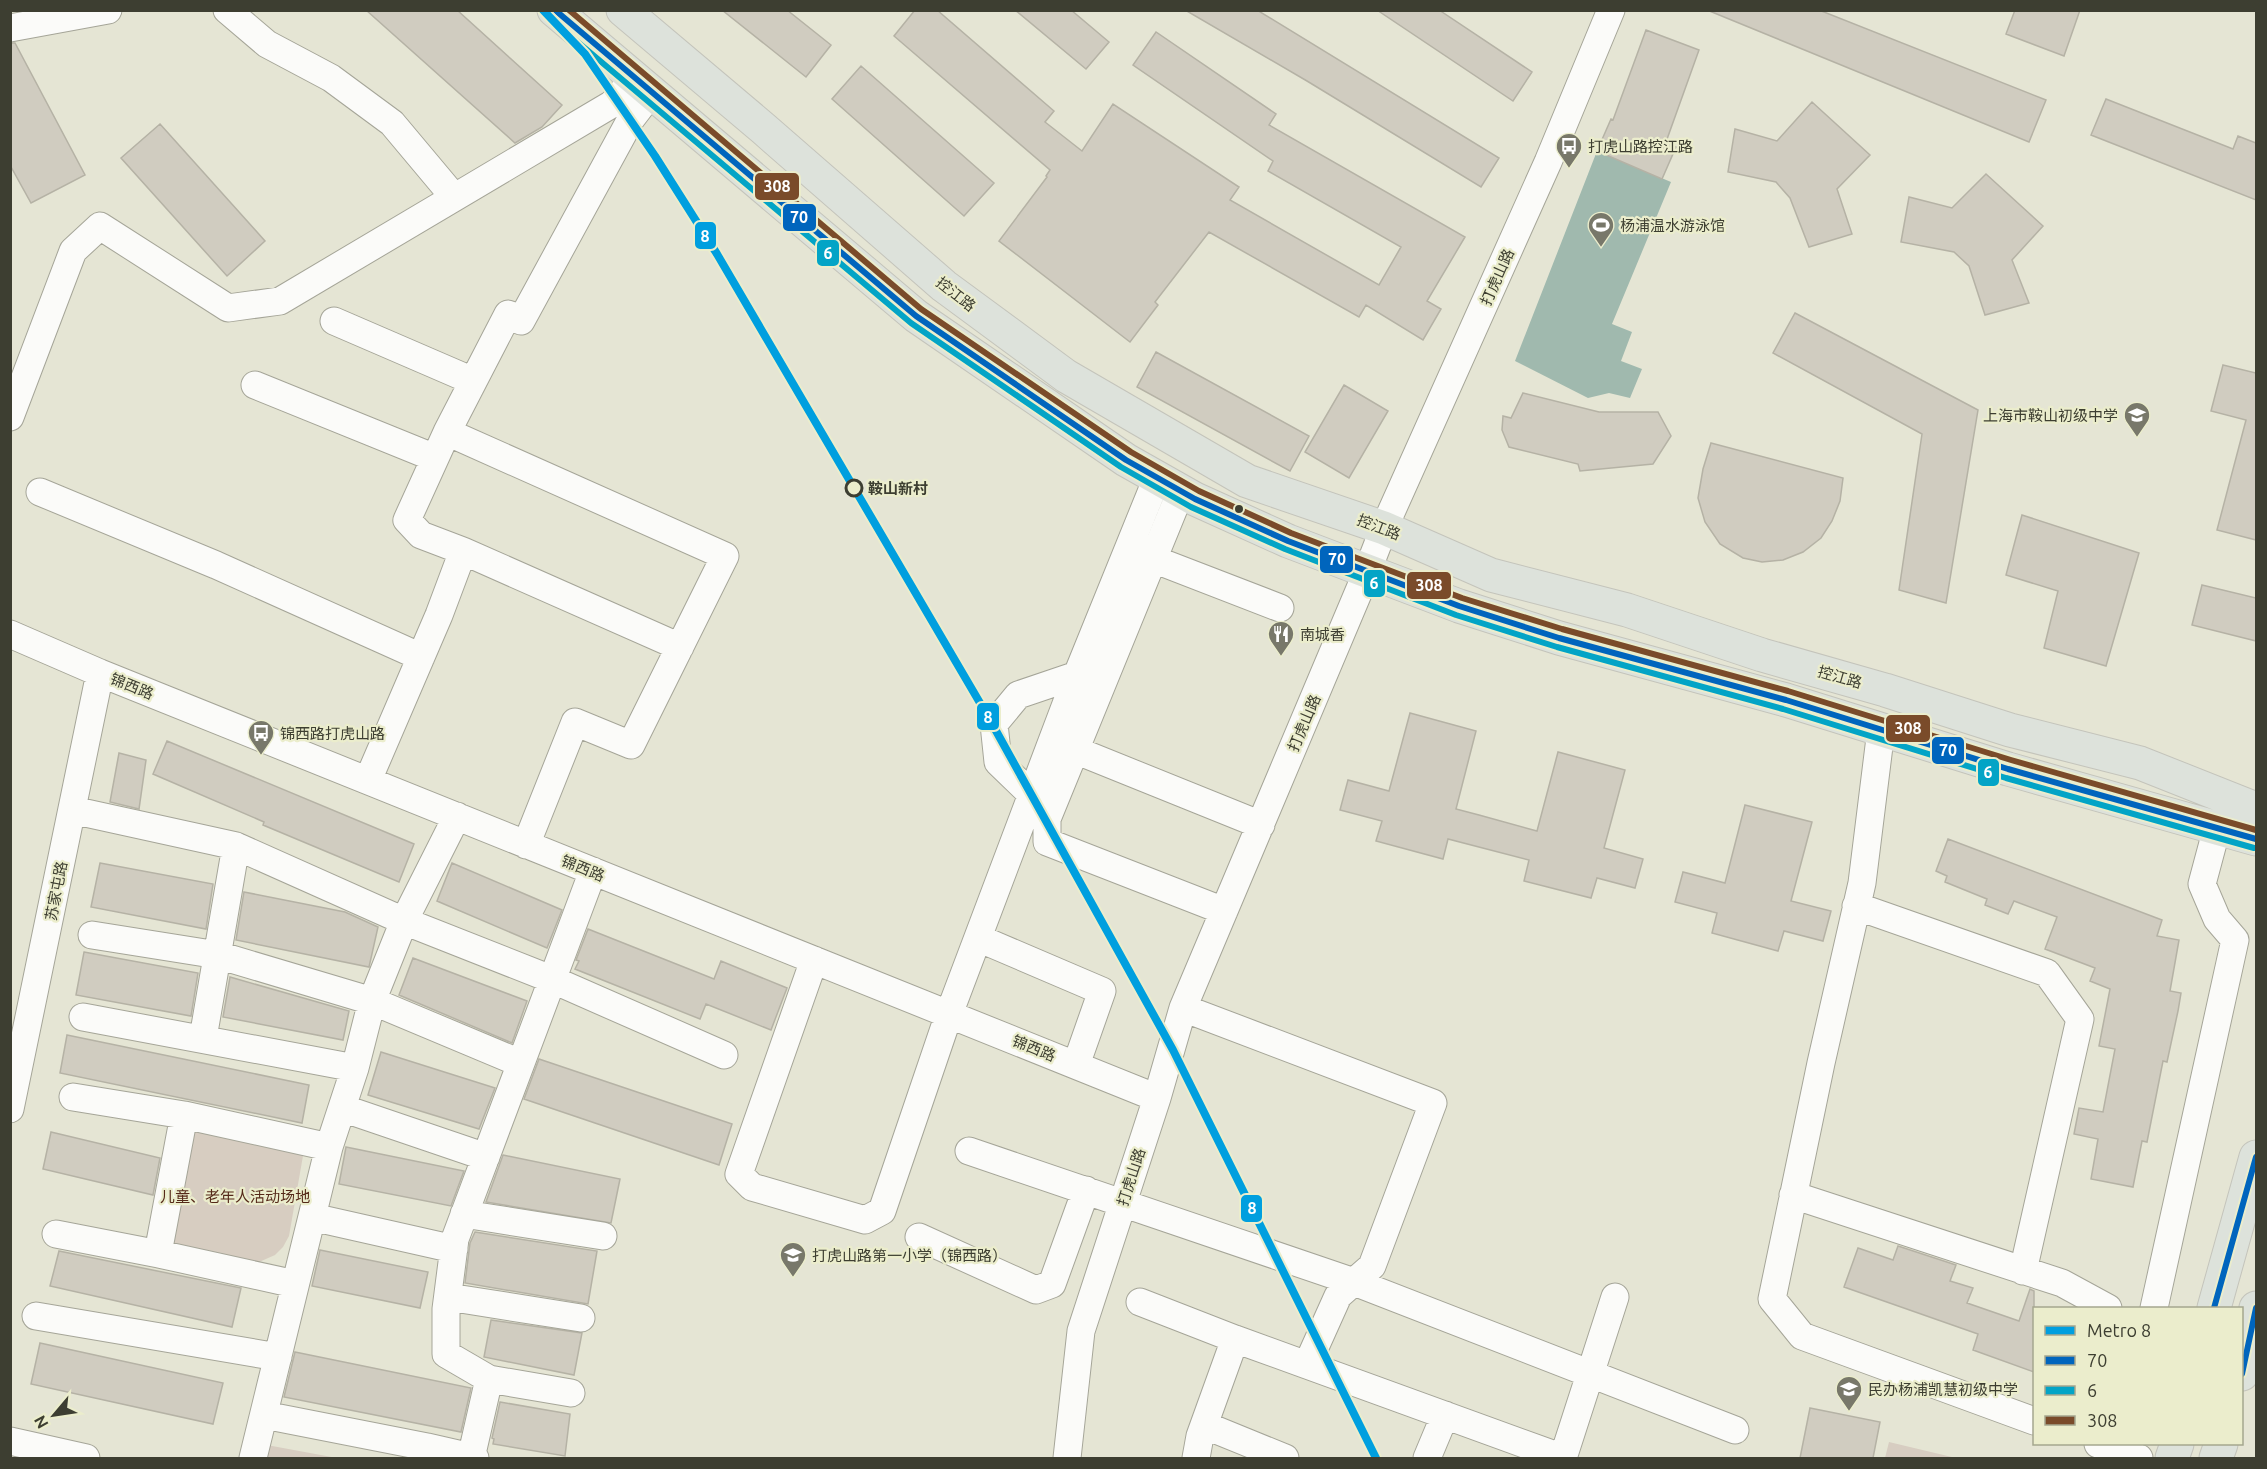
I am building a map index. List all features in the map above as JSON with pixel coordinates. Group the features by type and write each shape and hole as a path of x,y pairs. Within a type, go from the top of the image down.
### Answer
{"main road":[{"path":"554,10 916,316 1029,395 1169,484 1288,541 1459,606 1559,638 1786,700 2008,769 2256,838"},
{"name":"控江路","path":"623,10 944,286 1066,376 1247,481 1384,528 1491,575 1627,610 1762,655 1886,690 2010,730 2140,763 2256,809"},
{"path":"2214,1307 2256,1157"},
{"path":"2243,1365 2256,1308"}],"street":[{"path":"10,28 108,10"},
{"path":"227,10 267,44 331,78 392,123 454,197"},
{"name":"打虎山路","path":"1067,1458 1082,1332 1157,1098 1183,1008 1384,528 1548,162 1611,10"},
{"path":"10,417 74,252 100,226 228,308 280,301 643,86"},
{"path":"643,86 631,119 521,321 508,314 447,432 407,520 421,534 680,647"},
{"path":"333,321 474,381"},
{"path":"255,385 435,458"},
{"path":"447,432 725,556 631,745 575,722 526,844"},
{"path":"1169,484 1153,559 1047,819 1047,842 1224,911"},
{"path":"814,960 739,1174 752,1187 865,1220 882,1211 949,1014 1077,675 1169,484"},
{"path":"40,492 216,565 421,657"},
{"path":"368,780 439,615 463,551"},
{"path":"1153,559 1280,608"},
{"name":"锦西路","path":"10,634 593,872 1157,1098"},
{"name":"苏家屯路","path":"10,1109 100,672"},
{"path":"1032,795 998,762 993,724 1018,695 1077,675"},
{"path":"1881,730 1862,883 1772,1299 1802,1336 2033,1420"},
{"path":"1075,750 1260,825"},
{"path":"72,810 236,846 404,921 552,979 724,1055"},
{"path":"254,1458 329,1146 356,1068 372,1001 404,921 457,816"},
{"path":"2154,1307 2235,940 2217,918 2202,884 2217,828"},
{"path":"203,1038 236,846"},
{"path":"571,1393 489,1378 446,1353 448,1297 455,1239 593,872"},
{"path":"1856,906 2047,973 2080,1019 2023,1271"},
{"path":"92,935 218,955 372,1001 520,1063"},
{"path":"978,938 1102,991 1076,1065"},
{"path":"1183,1008 1433,1103 1371,1266 1338,1296 1307,1365"},
{"path":"83,1017 356,1068"},
{"path":"73,1097 184,1115 329,1146"},
{"path":"342,1108 486,1157"},
{"path":"158,1253 184,1115"},
{"path":"969,1151 1354,1282 1735,1430"},
{"path":"919,1236 1036,1290 1052,1284 1086,1190"},
{"path":"1793,1195 2062,1283 2106,1307"},
{"path":"465,1214 603,1236"},
{"path":"312,1217 454,1249"},
{"path":"56,1234 158,1253 296,1284"},
{"path":"448,1297 581,1318"},
{"path":"1140,1302 1235,1339 1563,1458 1615,1297"},
{"path":"36,1316 278,1357"},
{"path":"1196,1458 1204,1425 1235,1339"},
{"path":"264,1415 426,1453 473,1458 489,1378"},
{"path":"1427,1458 1445,1416"},
{"path":"1204,1425 1285,1458"},
{"path":"10,1441 86,1458"}],"green space":[{"name":"儿童、老年人活动场地","path":"190,1125 304,1150 289,1236 275,1255 250,1266 165,1243"},
{"path":"1889,1442 1956,1458 1885,1458"},
{"path":"256,1443 337,1458 253,1458"}],"shaded area":[{"name":"杨浦温水游泳馆","path":"1597,151 1671,182 1612,324 1632,332 1621,361 1642,369 1630,398 1609,393 1588,398 1515,361"}],"building":[{"path":"366,10 457,10 562,105 542,127 515,143"},
{"path":"722,10 787,10 831,45 806,77"},
{"path":"915,10 937,10 1054,111 1045,122 1082,151 1113,104 1239,187 1230,200 1379,285 1401,247 1268,171 1273,161 1133,65 1156,32 1276,114 1269,125 1465,237 1427,301 1441,309 1423,340 1366,305 1359,317 1209,232 1155,302 1158,305 1130,342 999,241 1050,170 894,36"},
{"path":"1015,10 1071,10 1109,42 1086,69"},
{"path":"1185,10 1257,10 1499,158 1481,187"},
{"path":"1377,10 1439,10 1532,72 1513,101"},
{"path":"1707,10 1819,10 2046,100 2029,142"},
{"path":"2015,10 2080,10 2064,56 2006,34"},
{"path":"1646,30 1699,50 1666,142 1676,147 1662,179 1597,151 1611,119 1613,120"},
{"path":"10,43 15,43 85,175 31,203 10,165"},
{"path":"861,66 994,183 964,216 832,99"},
{"path":"2106,99 2233,149 2238,136 2256,143 2256,200 2091,135"},
{"path":"1812,102 1870,155 1837,189 1852,234 1809,247 1790,198 1776,182 1728,172 1735,129 1777,141"},
{"path":"160,124 265,241 227,276 121,158"},
{"path":"1986,174 2043,226 2012,260 2029,303 1985,315 1969,266 1954,252 1901,242 1909,197 1952,208"},
{"path":"1795,313 1978,410 1946,603 1899,590 1922,434 1773,353"},
{"path":"1156,352 1309,436 1290,471 1137,387"},
{"path":"2223,365 2256,373 2256,540 2217,530 2246,420 2211,411"},
{"path":"1344,385 1388,411 1349,478 1305,452"},
{"path":"1523,393 1599,412 1658,412 1671,436 1653,464 1580,471 1578,464 1509,447 1502,430 1503,416 1511,418"},
{"path":"1711,443 1843,478 1840,501 1832,521 1821,538 1803,552 1783,560 1762,562 1743,558 1720,544 1705,522 1698,498 1703,469"},
{"path":"2022,515 2139,553 2106,666 2044,648 2058,591 2006,575"},
{"path":"2202,585 2256,598 2256,641 2192,625"},
{"path":"1410,713 1476,731 1456,809 1537,831 1558,752 1625,770 1604,848 1643,859 1635,888 1597,878 1591,898 1524,881 1529,860 1448,839 1443,859 1376,841 1382,821 1340,810 1348,780 1389,791"},
{"path":"167,741 414,844 399,882 263,825 264,822 153,774"},
{"path":"119,753 146,760 139,809 110,802"},
{"path":"1745,805 1812,822 1791,901 1831,911 1823,941 1784,931 1778,951 1712,933 1717,913 1675,902 1683,872 1725,883"},
{"path":"1948,839 2162,920 2157,936 2179,940 2170,991 2181,993 2178,1011 2167,1062 2163,1061 2147,1142 2142,1141 2133,1187 2091,1179 2098,1139 2074,1134 2079,1108 2103,1112 2115,1049 2099,1046 2110,989 2090,981 2095,968 2045,949 2057,917 2014,901 2008,914 1985,905 1987,899 1945,882 1947,876 1936,871"},
{"path":"100,863 213,884 206,929 91,907"},
{"path":"452,863 562,910 547,948 437,901"},
{"path":"244,892 345,912 378,927 369,967 236,940"},
{"path":"588,929 714,979 721,961 787,988 771,1030 706,1004 700,1019 575,969 579,961 576,960"},
{"path":"84,952 198,973 191,1016 76,995"},
{"path":"413,958 527,1001 512,1043 399,995"},
{"path":"230,977 349,1011 343,1040 223,1017"},
{"path":"67,1035 309,1085 302,1123 60,1073"},
{"path":"381,1052 495,1088 479,1129 368,1095"},
{"path":"539,1059 732,1124 719,1165 524,1099"},
{"path":"51,1132 160,1158 153,1195 43,1169"},
{"path":"346,1147 464,1171 451,1206 339,1184"},
{"path":"503,1155 620,1179 611,1223 486,1202"},
{"path":"475,1232 597,1251 588,1304 465,1283 470,1243"},
{"path":"1898,1246 1956,1265 1950,1281 1973,1288 1967,1303 2019,1321 2030,1289 2034,1291 2033,1372 1973,1350 1978,1334 1844,1287 1858,1248 1893,1260"},
{"path":"320,1250 428,1272 420,1308 312,1286"},
{"path":"59,1251 241,1288 232,1327 50,1286"},
{"path":"491,1320 582,1333 574,1375 484,1357"},
{"path":"40,1343 223,1383 213,1424 31,1384"},
{"path":"295,1352 471,1388 461,1432 284,1397"},
{"path":"500,1402 570,1414 565,1456 493,1444 494,1439 492,1438"},
{"path":"1810,1408 1880,1422 1873,1458 1800,1458"}],"metro line":[{"name":"8","path":"543,10 585,54 655,156 717,254 990,720 1173,1050 1376,1458"}],"transit line":[{"name":"70","path":"555,10 916,316 1126,460 1195,499 1288,541 1459,606 1559,638 1786,700 2008,769 2256,839"},
{"name":"308","path":"569,10 921,309 1131,452 1199,491 1291,533 1462,598 1562,629 1788,691 2011,760 2256,830"},
{"name":"6","path":"548,17 911,323 1121,467 1191,507 1285,549 1456,615 1557,647 1783,709 2006,778 2254,848"},
{"name":"70","path":"2214,1307 2256,1157"},
{"name":"70","path":"2243,1369 2256,1308"}],"place":[{"name":"打虎山路控江路","path":"1569,169"},
{"name":"杨浦温水游泳馆","path":"1601,248"},
{"name":"上海市鞍山初级中学","path":"2137,438"},
{"name":"鞍山新村","path":"854,488"},
{"name":"南城香","path":"1281,657"},
{"name":"锦西路打虎山路","path":"261,756"},
{"name":"打虎山路第一小学（锦西路）","path":"793,1278"},
{"name":"民办杨浦凯慧初级中学","path":"1849,1412"}]}
